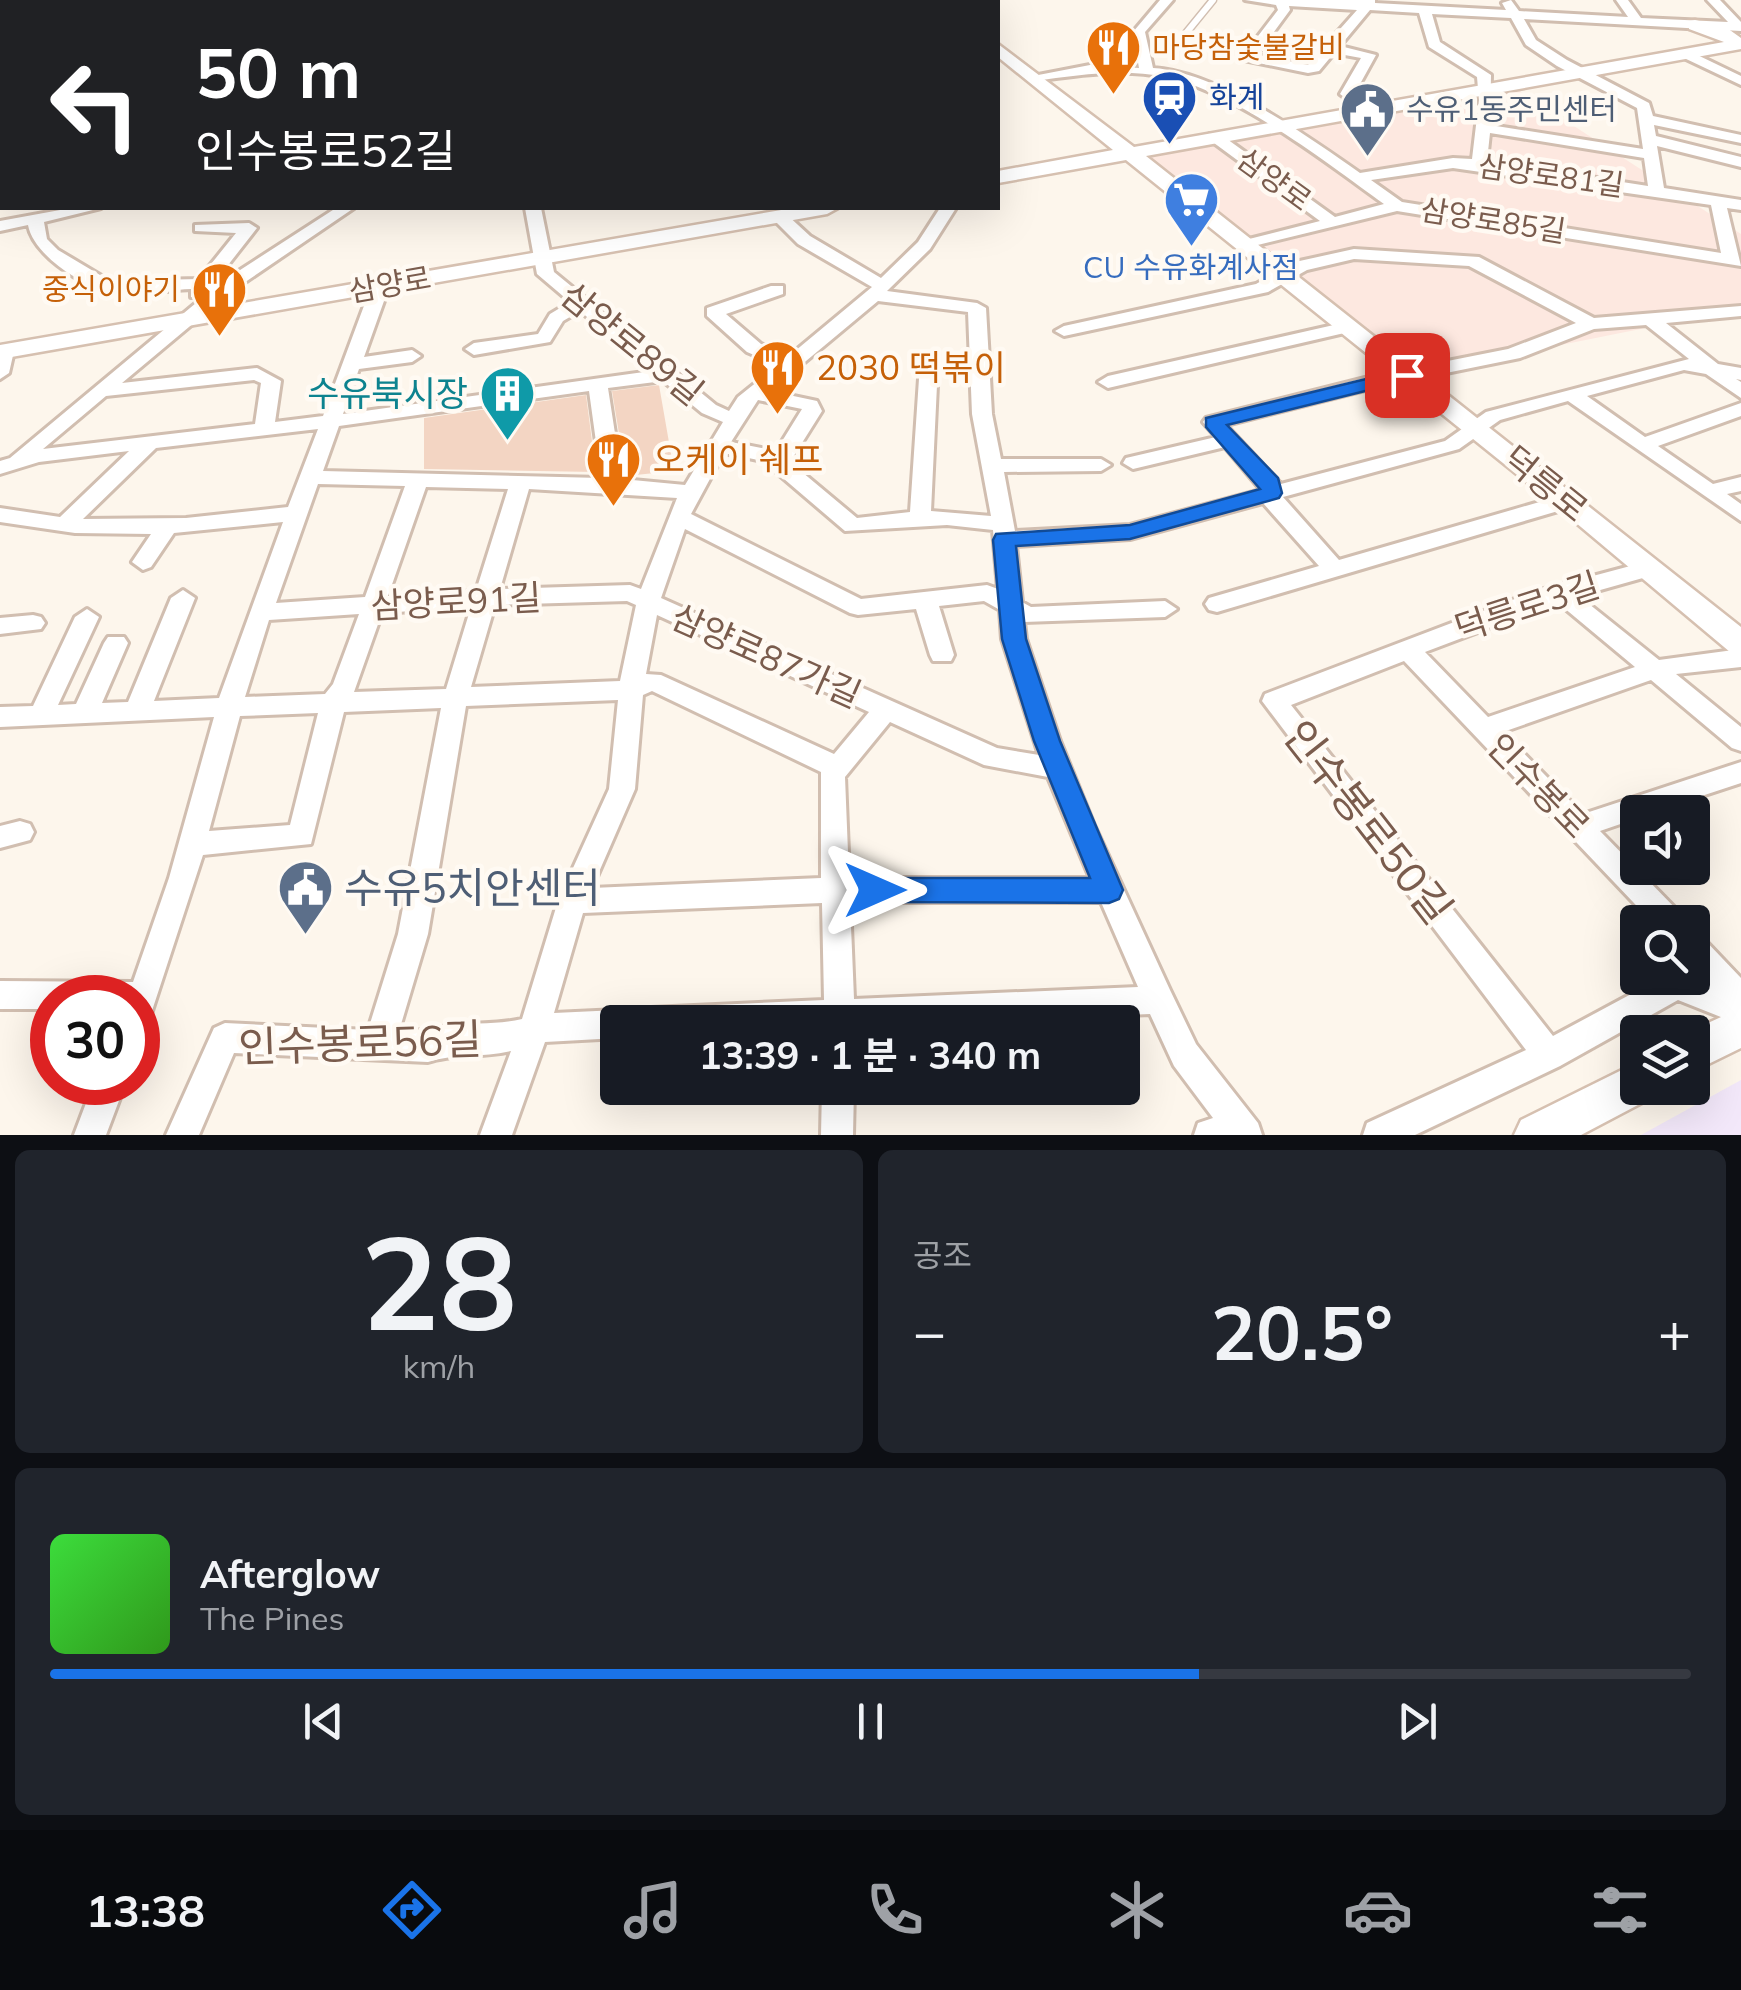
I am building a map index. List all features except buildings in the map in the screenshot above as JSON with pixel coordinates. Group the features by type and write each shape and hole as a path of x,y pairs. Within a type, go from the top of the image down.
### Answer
{"main road":[{"path":"1695,24 1740,36"},
{"name":"삼양로","path":"1000,177 1688,54 1740,36"},
{"name":"덕릉로","path":"1000,51 1567,501 1741,644"},
{"name":"삼양로","path":"2,359 183,322 814,210"},
{"path":"1710,1043 1741,1027"},
{"path":"1536,1135 1620,1091"}],"street":[{"path":"1147,72 1139,32 1168,0"},
{"path":"1251,0 1368,3 1695,24"},
{"path":"1506,0 1531,42 1644,106 1657,192"},
{"path":"1622,0 1637,21"},
{"path":"1712,0 1740,36"},
{"path":"1282,2 1284,10 1249,57 1308,70 1314,68 1368,3"},
{"path":"1424,9 1434,44 1484,75 1479,164"},
{"path":"1330,48 1369,55 1348,94 1370,110"},
{"path":"1688,54 1741,81"},
{"name":"삼양로","path":"1035,77 1090,69 1183,78 1278,126"},
{"path":"1646,120 1741,139"},
{"name":"삼양로85길","path":"1278,126 1361,178 1397,206 1736,260 1718,201"},
{"path":"1483,128 1741,162"},
{"name":"삼양로","path":"1215,137 1333,223"},
{"name":"삼양로81길","path":"1361,178 1452,162 1741,205"},
{"path":"1243,246 1397,206"},
{"path":"0,226 82,210"},
{"path":"4,468 242,276 343,210"},
{"path":"533,210 542,258"},
{"name":"인수봉로56길","path":"496,1135 534,1030 572,900 622,788 631,690 648,601 691,492 754,393 878,291 924,245 947,210"},
{"path":"779,216 804,240 878,291 977,308 982,414 1004,532 1014,639 1058,768 1109,890 1185,1055 1231,1132"},
{"path":"35,219 40,240 52,254 107,286 204,284"},
{"path":"183,322 204,284 249,228 200,228"},
{"path":"1064,332 1262,288 1301,266 1354,254 1473,261 1591,324"},
{"name":"삼양로89길","path":"542,258 546,274 710,408 734,420"},
{"path":"149,975 191,844 229,705 380,287"},
{"path":"777,290 713,312 754,348 790,363"},
{"path":"474,349 544,338 556,318 581,303"},
{"path":"1334,570 1274,504 1270,483 1214,422 1512,354 1591,324 1741,311"},
{"path":"1650,319 1741,392"},
{"path":"1108,382 1346,327"},
{"path":"353,364 412,356"},
{"path":"920,520 930,364"},
{"path":"718,446 770,456 853,526 920,520 1004,532 1130,532 1452,444 1493,416 1684,364 1741,374"},
{"path":"100,391 257,374 271,381 264,430"},
{"path":"4,468 37,456 264,430 668,374"},
{"path":"598,384 612,484"},
{"path":"754,393 810,406 812,411 778,464"},
{"path":"1572,394 1741,514"},
{"path":"1643,445 1741,410"},
{"path":"1133,463 1230,440"},
{"path":"65,524 150,443"},
{"path":"993,466 1101,465"},
{"path":"312,477 612,484 691,492"},
{"path":"191,844 300,836 334,700 344,688 418,480"},
{"path":"379,1044 413,934 456,695 521,482"},
{"path":"1710,492 1741,484"},
{"path":"1217,604 1567,501"},
{"path":"0,515 65,524 166,528 298,513"},
{"path":"679,517 858,606 987,592 1027,616 1166,609"},
{"path":"143,562 166,528"},
{"name":"덕릉로3길","path":"1407,649 1560,593 1649,569"},
{"name":"삼양로91길","path":"262,612 630,593 648,601"},
{"path":"1560,593 1741,741"},
{"path":"137,710 183,598"},
{"path":"925,599 942,655"},
{"name":"삼양로87가길","path":"648,601 992,758 1058,768"},
{"path":"41,715 86,617"},
{"path":"0,626 33,624"},
{"path":"85,712 116,643"},
{"name":"인수봉로","path":"1407,649 1654,905"},
{"name":"인수봉로50길","path":"1407,649 1274,701 1549,1055"},
{"path":"1483,729 1654,671 1708,657 1741,658"},
{"path":"0,717 631,690 652,681 838,768 832,775 840,1005"},
{"name":"삼양로87가길","path":"838,768 885,710"},
{"path":"1578,827 1741,772"},
{"path":"572,900 836,890 1109,890"},
{"path":"1710,966 1741,1000"},
{"path":"1379,1135 1549,1055 1676,985 1741,1012"},
{"path":"0,995 30,997"},
{"path":"1070,1005 1158,1000"},
{"name":"인수봉로56길","path":"182,1135 225,1038 428,1048 448,1040 495,1040 534,1030 600,1025"},
{"path":"90,1135 101,1105"},
{"path":"837,1135 838,1105"}],"lane":[{"path":"1182,38 1212,0"}],"shaded area":[{"path":"1512,86 1741,234 1741,309 1414,374 1145,156"},
{"path":"1741,1080 1741,1135 1641,1135 1696,1105 1710,1105 1710,1097"}],"place":[{"name":"마당참숯불갈비","path":"1113,97"},
{"name":"화계","path":"1170,147"},
{"name":"수유1동주민센터","path":"1367,159"},
{"name":"CU 수유화계사점","path":"1191,249"},
{"name":"중식이야기","path":"219,339"},
{"name":"2030 떡볶이","path":"777,417"},
{"name":"수유북시장","path":"507,443"},
{"name":"오케이 쉐프","path":"614,509"},
{"name":"수유5치안센터","path":"305,937"}],"route":[{"path":"875,890 1109,890 1047,741 1014,639 1004,540 1130,532 1272,493 1270,483 1214,422 1407,375"}]}
